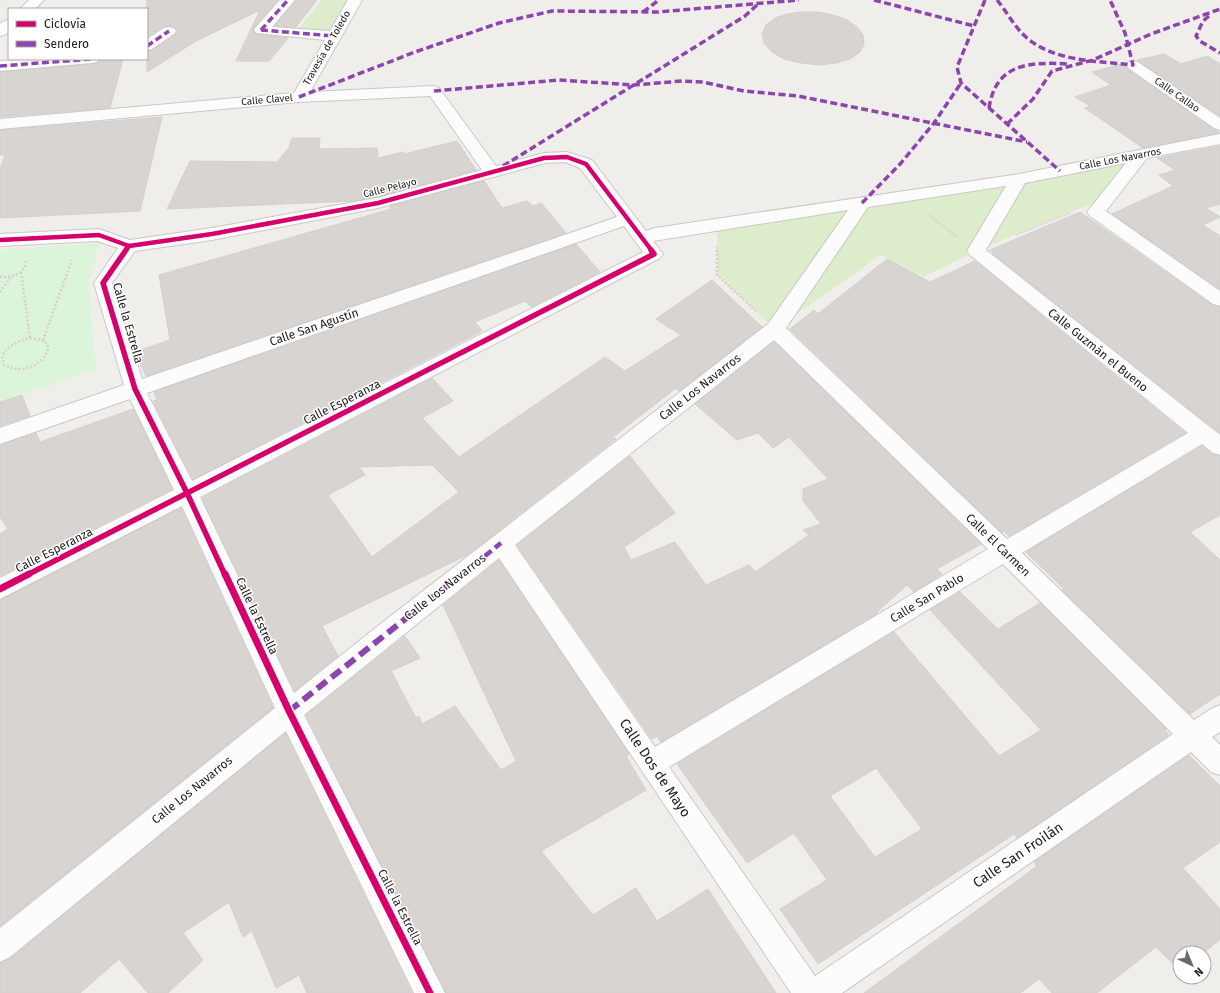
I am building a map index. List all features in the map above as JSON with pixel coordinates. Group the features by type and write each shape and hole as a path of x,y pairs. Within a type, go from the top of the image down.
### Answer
{"street":[{"path":"28,8 37,0"},
{"path":"288,0 261,30 334,36"},
{"name":"Travesía de Toledo","path":"299,97 355,0"},
{"path":"0,32 8,25"},
{"path":"148,45 169,31"},
{"path":"0,66 79,60"},
{"name":"Calle Callao","path":"1133,65 1220,125"},
{"name":"Calle Clavel","path":"0,124 299,97 434,91 492,172"},
{"name":"Calle Los Navarros","path":"644,238 655,234 1019,179 1220,139"},
{"path":"1142,154 1096,212 1220,300"},
{"name":"Calle Pelayo","path":"129,246 212,234 378,203 544,158 567,157 586,164 627,219"},
{"path":"976,252 1019,179"},
{"name":"Calle Los Navarros","path":"0,947 388,632 775,329 862,203"},
{"name":"Calle Esperanza","path":"0,590 654,254 644,238 627,219"},
{"name":"Calle San Agustín","path":"0,436 627,219"},
{"path":"0,240 99,235 129,246"},
{"name":"Calle la Estrella","path":"129,246 103,283 135,389 187,493 290,711 430,993"},
{"name":"Calle Guzmán el Bueno","path":"976,252 1212,441"},
{"name":"Calle El Carmen","path":"775,329 1005,551 1220,763"},
{"name":"Calle San Pablo","path":"652,763 1005,551 1212,441"},
{"name":"Calle Dos de Mayo","path":"501,543 809,993"},
{"name":"Calle San Froilán","path":"816,993 1220,717"}],"path":[{"path":"906,196 976,252 1074,211"},
{"path":"717,225 717,275 775,329"},
{"path":"43,340 81,236"},
{"path":"0,277 11,276 21,272 26,264 24,258"},
{"path":"21,272 30,338"},
{"path":"0,292 11,276"},
{"path":"30,338 43,340 49,347 48,353 39,363 23,369 15,369 4,365 2,356 5,351 15,342 30,338"}],"green space":[{"path":"322,0 355,0 334,36 295,33"},
{"path":"1142,154 1096,212 1088,205 976,251 924,277 881,255 775,329 717,275 717,225"},
{"path":"99,243 89,285 96,369 0,402 0,250"}],"building":[{"path":"147,0 278,0 255,26 253,31 256,34 288,38 269,61 236,61 260,10 196,41 147,72 148,51 153,50 177,32 175,27 169,26 163,27 148,36"},
{"path":"296,0 317,0 296,27 275,26"},
{"path":"818,12 847,20 857,27 863,35 864,44 860,52 850,59 836,63 819,65 784,59 772,52 764,43 762,34 766,25 775,18 787,14"},
{"path":"1164,54 1181,64 1207,56 1220,64 1220,116 1137,60"},
{"path":"100,60 123,60 110,108 0,117 0,72 98,63"},
{"path":"1125,63 1127,69 1220,133 1143,148 1085,108 1090,106 1075,97 1111,85 1092,72"},
{"path":"162,117 140,211 0,218 0,169 5,155 0,155 0,130"},
{"path":"292,138 320,138 319,149 377,148 378,158 403,152 404,154 457,141 476,170 377,197 353,201 167,209 190,161 277,162 289,148"},
{"path":"1220,146 1220,204 1206,208 1220,217 1203,225 1220,236 1220,289 1112,214 1173,186 1159,175 1175,170 1157,158"},
{"path":"484,181 502,208 527,201 533,206 541,203 566,233 146,376 135,352 170,340 159,275 391,209 390,206"},
{"path":"1080,212 1212,305 1220,307 1220,433 990,250"},
{"path":"576,244 600,272 531,307 525,301 475,322 482,331 193,479 153,401 157,400 154,392"},
{"path":"887,259 930,282 975,261 1185,433 1009,536 1004,531 1002,533 790,329 814,310 818,314"},
{"path":"712,280 762,327 679,391 676,388 613,437 616,439 467,555 322,626 338,656 295,691 202,498 432,378 453,401 422,418 459,457 605,357 625,371 681,335 656,319","holes":["432,465 459,492 372,557 328,495 365,475 359,467"]},
{"path":"774,342 981,544 937,569 942,574 914,592 907,585 877,612 878,613 661,742 657,736 652,739 517,545 630,456 675,513 624,547 631,560 675,542 706,585 749,565 755,572 809,535 803,530 821,524 803,501 803,489 828,479 789,437 773,448 758,433 737,440 695,404"},
{"path":"22,395 30,416 0,426 0,402"},
{"path":"133,409 172,489 0,576 0,534 8,529 0,517 0,445 36,433 40,442"},
{"path":"1202,446 1212,454 1220,456 1220,515 1190,532 1220,560 1220,694 1190,714 1062,590 1064,589 1026,552"},
{"path":"181,508 273,708 0,926 0,600"},
{"path":"499,560 629,754 626,756 646,790 541,851 593,915 636,888 657,921 708,889 776,993 446,993 306,715 405,636 420,658 391,671 416,718 419,716 422,724 455,706 501,770 516,761 443,605"},
{"path":"960,592 998,629 1040,603 1166,729 1165,730 1169,735 1017,838 1014,834 818,964 780,909 827,880 794,833 747,863 677,764 894,632 999,756 1041,730 930,610","holes":["876,768 922,829 875,857 830,796"]},
{"path":"285,733 412,993 307,993 299,975 276,988 252,931 243,937 229,902 183,933 203,960 168,993 148,993 119,959 80,993 0,993 0,963 11,958"},
{"path":"1189,755 1220,786 1220,842 1183,868 1220,909 1220,939 1212,946 1172,945 1172,963 1156,947 1097,993 1052,993 1039,979 1020,993 864,993 1037,866 1034,862"}],"marked path":[{"path":"261,30 288,0"},
{"path":"643,12 659,0"},
{"path":"299,97 415,52 499,23 552,11 658,12 799,0"},
{"path":"874,0 974,26"},
{"path":"985,0 957,67 961,83 1060,171"},
{"path":"997,0 1023,35 1038,46 1064,55 1092,61 1133,65 1125,33 1110,0"},
{"path":"503,166 745,16 758,4"},
{"path":"1007,124 1033,99 1052,71 1093,60 1151,34 1220,9"},
{"path":"1209,16 1203,21 1196,36 1200,41 1220,53"},
{"path":"261,30 334,36"},
{"path":"148,45 169,31"},
{"path":"0,66 79,60"},
{"path":"989,108 992,92 1000,80 1016,68 1036,63 1069,64"},
{"path":"434,91 559,80 634,85 682,81 703,82 744,91 798,96 1027,142"},
{"path":"862,203 901,163 934,123 961,83"},
{"path":"289,711 501,543"}],"cycle path":[{"path":"0,240 99,235 129,246 212,234 378,203 544,158 567,157 586,164 654,254 0,589"},
{"path":"129,246 103,283 135,389 187,493 289,711 430,993"}]}
